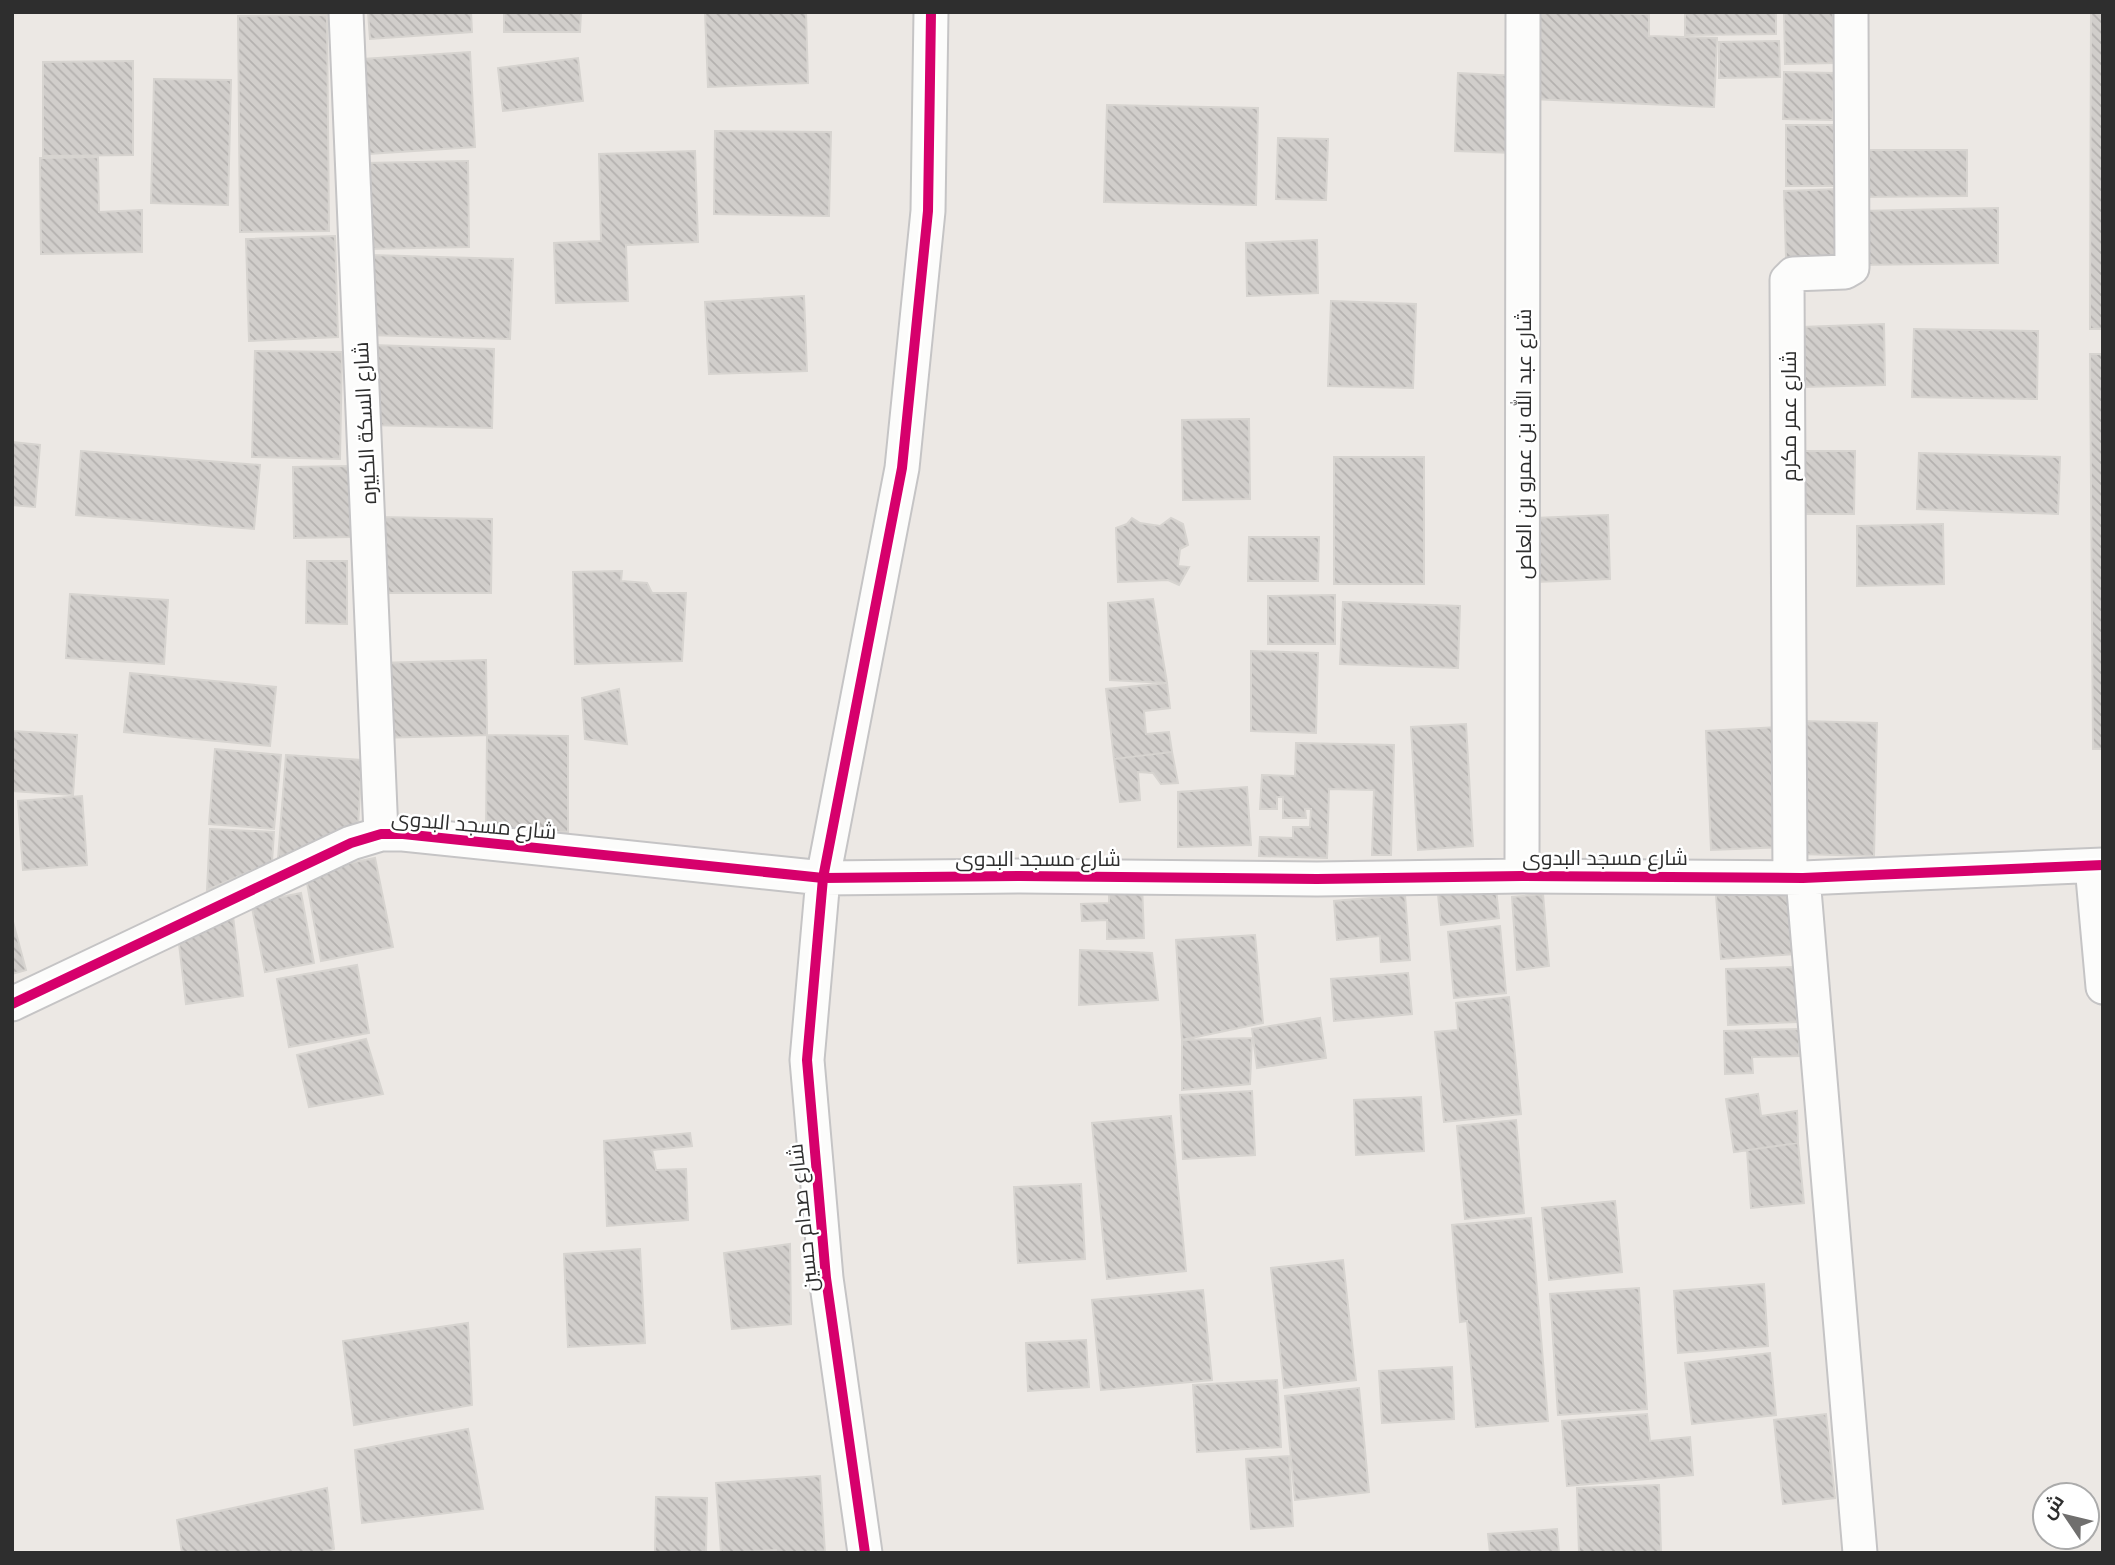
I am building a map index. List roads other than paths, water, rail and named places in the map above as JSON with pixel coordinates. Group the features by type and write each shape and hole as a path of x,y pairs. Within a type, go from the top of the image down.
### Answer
{"street":[{"name":"شارع السكة الكبيره","path":"346,12 381,834"},
{"name":"شارع صدام حسين","path":"865,1553 827,1278 807,1060 823,878 902,468 928,211 931,12"},
{"name":"شارع عبد الله بن عمرو بن العاص","path":"1522,12 1522,876"},
{"name":"شارع عمر مكرم","path":"1796,878 1787,280 1793,274 1845,272 1852,268 1851,12"},
{"name":"شارع مسجد البدوى","path":"12,1004 351,843 381,834 403,834 823,878 1796,878 2097,866"},
{"path":"2097,866 2103,988"},
{"path":"1796,878 1860,1553"}]}
